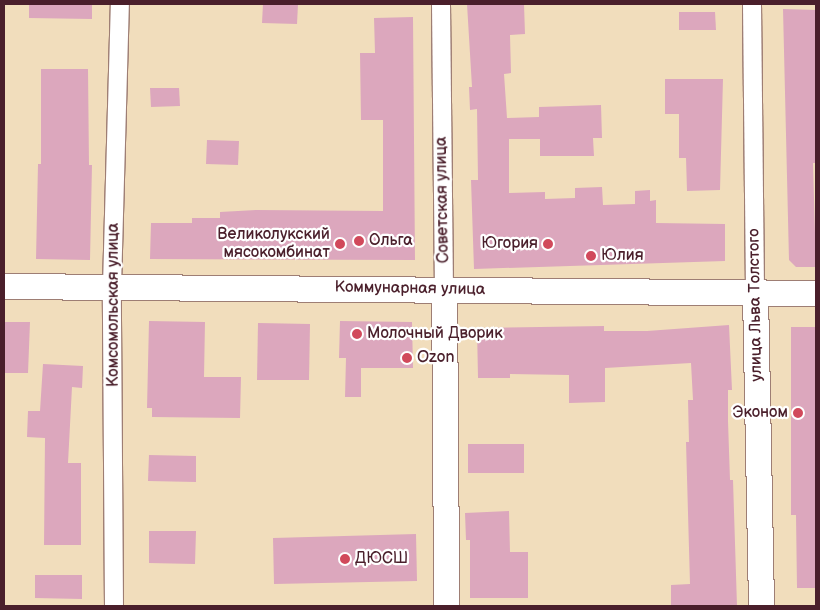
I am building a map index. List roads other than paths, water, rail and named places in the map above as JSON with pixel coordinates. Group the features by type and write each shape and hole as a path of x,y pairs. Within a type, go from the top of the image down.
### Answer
{"main road":[{"name":"Коммунарная улица","path":"4,286 816,293"},
{"name":"Советская улица","path":"444,289 446,606"},
{"name":"улица Льва Толстого","path":"756,292 761,606"}],"street":[{"name":"Комсомольская улица","path":"114,606 112,286 120,4"},
{"name":"Советская улица","path":"441,4 444,289"},
{"name":"улица Льва Толстого","path":"752,4 756,292"}],"place":[{"name":"Ольга","path":"359,241"},
{"name":"Великолукский мясокомбинат","path":"340,244"},
{"name":"Югория","path":"548,244"},
{"name":"Юлия","path":"591,256"},
{"name":"Молочный Дворик","path":"357,334"},
{"name":"Ozon","path":"407,358"},
{"name":"Эконом","path":"798,413"},
{"name":"ДЮСШ","path":"345,559"}]}
